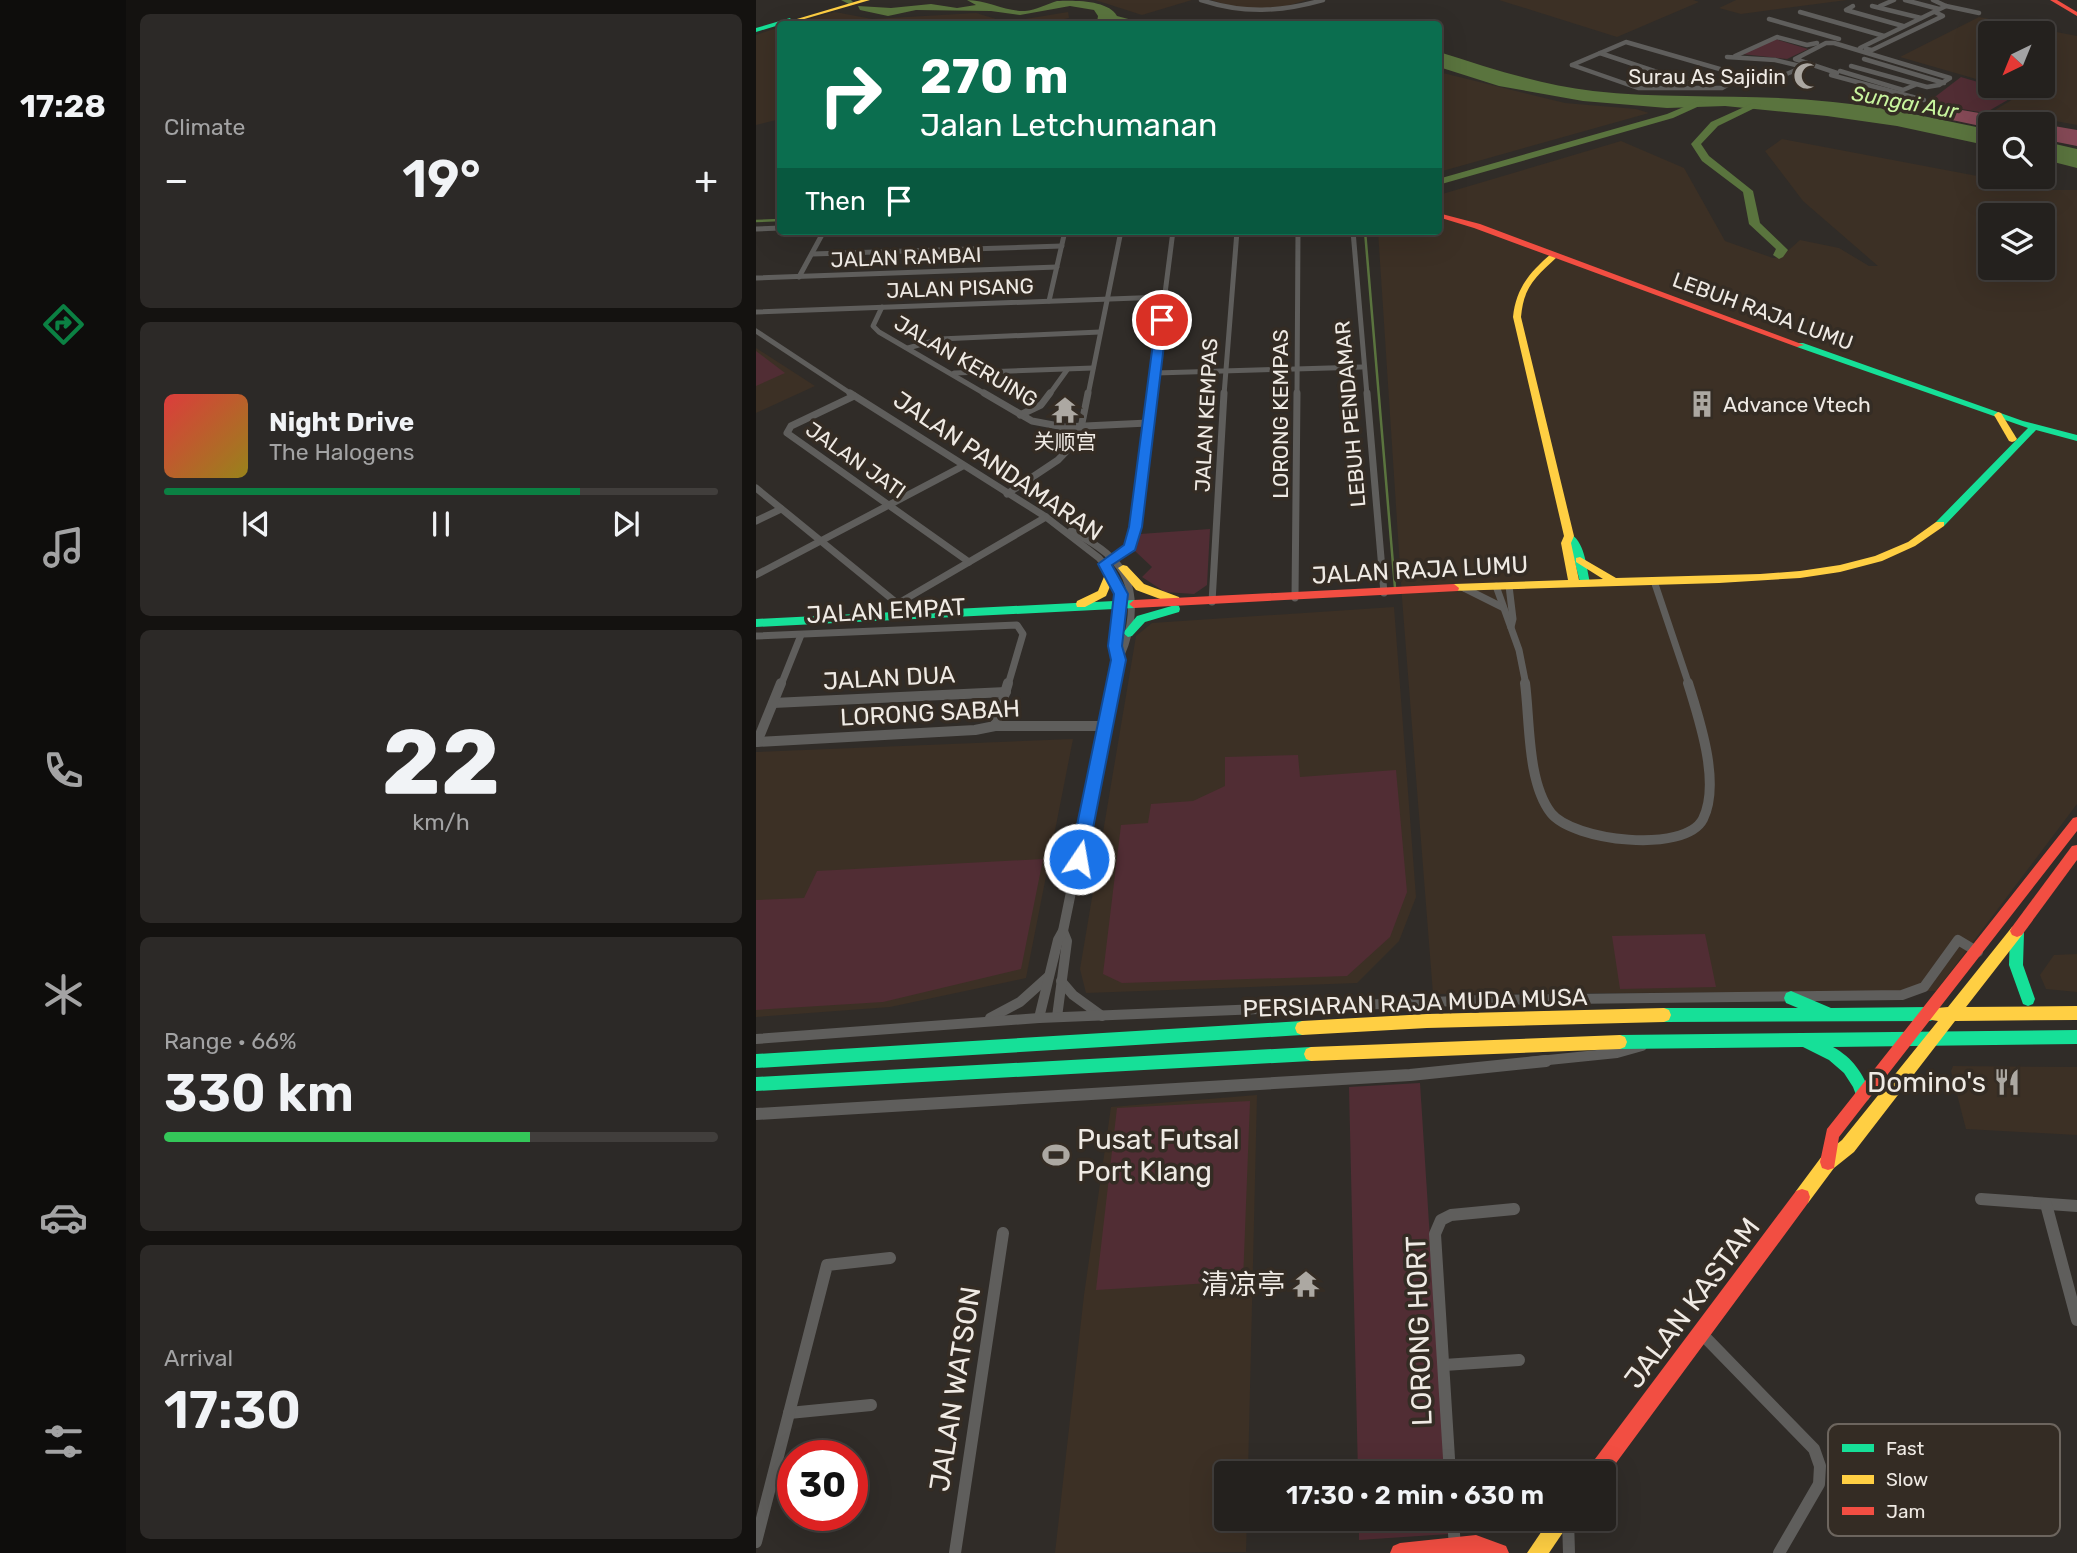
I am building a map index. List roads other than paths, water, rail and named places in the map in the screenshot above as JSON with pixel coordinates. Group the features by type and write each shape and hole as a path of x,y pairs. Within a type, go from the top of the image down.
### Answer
{"street":[{"path":"790,21 867,0"},
{"path":"1201,0 1249,13 1283,11 1323,0"},
{"path":"1880,6 1894,0"},
{"path":"1769,19 1872,50 1943,16 1937,10 1905,0"},
{"path":"1933,0 1946,6 1979,13"},
{"path":"2053,0 2077,12"},
{"path":"2061,0 2077,12"},
{"path":"1853,6 1846,10 1903,26"},
{"path":"1872,6 1922,18"},
{"path":"1861,47 1946,6"},
{"path":"1800,12 1884,36"},
{"path":"1831,37 1810,45 1775,38 1730,57 1775,60 1903,90 1915,85"},
{"path":"1744,76 1721,88 1638,88 1572,65 1629,43 1744,76 1779,78 1803,67"},
{"path":"1851,66 1915,85 1933,87 1944,83 1950,77 1874,54 1861,47 1829,43 1795,59 1924,100"},
{"path":"1600,53 1705,88"},
{"path":"1836,73 1874,54"},
{"path":"1864,59 1944,83"},
{"name":"LEBUH RAJA LUMU","path":"1442,216 1530,247 1541,261 1573,262 2020,423 2071,437"},
{"path":"756,229 777,229"},
{"path":"799,277 822,235"},
{"path":"1049,301 1064,235"},
{"path":"1007,494 1070,450 1079,438 1120,235"},
{"path":"1067,607 1091,601 1104,592 1110,583 1113,566 1131,543 1156,373 1172,235"},
{"name":"JALAN KEMPAS","path":"1205,602 1237,235"},
{"name":"LORONG KEMPAS","path":"1295,598 1298,235"},
{"name":"LEBUH PENDAMAR","path":"1353,235 1362,367 1384,593"},
{"path":"812,254 1062,246"},
{"path":"1541,261 1524,281 1517,317 1569,536 1575,543 1579,583"},
{"name":"JALAN RAMBAI","path":"756,278 1057,267"},
{"name":"JALAN PISANG","path":"756,312 1164,297"},
{"name":"JALAN KERUING","path":"882,307 873,326 1020,415 1052,426 1148,423"},
{"name":"JALAN PANDAMARAN","path":"756,331 759,337 1046,517 1113,566 1127,605 1115,646 1118,660 1107,726 1063,931 1058,940 1039,1018"},
{"path":"908,348 940,339 1100,332"},
{"path":"1156,373 1362,367"},
{"path":"953,373 1093,368"},
{"path":"1020,415 1041,405 1067,370"},
{"name":"JALAN JATI","path":"855,396 791,426 787,433 969,562"},
{"path":"1998,415 2014,443"},
{"path":"2014,443 2020,423"},
{"name":"JALAN RAJA LUMU","path":"756,623 896,610 1205,602 1835,570 1880,559 1914,542 1942,523 1972,494 2014,443 2034,427"},
{"path":"2014,443 2071,437"},
{"path":"756,575 963,466"},
{"path":"756,488 896,610 969,562 1046,517"},
{"path":"756,521 781,509"},
{"path":"1575,561 1616,581"},
{"path":"1543,584 1555,579 1575,561"},
{"path":"1113,566 1147,590 1172,600 1205,602"},
{"path":"1113,566 1130,585 1126,648 1118,660"},
{"path":"1502,586 1502,607 1524,670 1530,734 1540,791 1550,811 1559,821 1586,834 1610,839 1668,839 1686,835 1708,812 1709,781 1689,678 1654,581"},
{"path":"1502,586 1513,619 1510,626"},
{"path":"1464,588 1502,607"},
{"path":"1128,634 1142,619 1150,615 1205,602"},
{"path":"995,726 1023,635 1017,625"},
{"name":"JALAN EMPAT","path":"756,636 1017,625"},
{"path":"756,742 801,635"},
{"name":"JALAN DUA","path":"773,703 1006,691"},
{"name":"LORONG SABAH","path":"756,742 951,732 995,726 1107,726"},
{"name":"JALAN KASTAM","path":"1828,1162 1832,1134 2077,822"},
{"name":"JALAN KASTAM","path":"1606,1461 1828,1162 1848,1146 2017,932 2077,850"},
{"path":"1057,1017 1067,940 1063,931"},
{"path":"2017,932 2016,965 2028,999"},
{"path":"756,1039 1057,1017 1482,1000 1902,995 1917,992 1924,987 1958,940 1978,951"},
{"path":"986,1021 1020,1002 1049,976"},
{"path":"1061,981 1073,995 1103,1016"},
{"path":"1791,998 1835,1016"},
{"name":"PERSIARAN RAJA MUDA MUSA","path":"756,1061 1427,1021 1569,1016 2077,1013"},
{"name":"PERSIARAN RAJA MUDA MUSA","path":"756,1084 1490,1045 1661,1040 2077,1037"},
{"path":"1802,1039 1832,1052 1858,1073 1863,1095"},
{"path":"756,1114 1410,1075 1617,1053 1661,1040"},
{"path":"1980,1199 2077,1206"},
{"path":"2046,1204 2077,1320"},
{"name":"LORONG HORT","path":"1449,1461 1435,1234 1441,1220 1451,1216 1514,1209"},
{"name":"JALAN WATSON","path":"955,1553 1003,1233"},
{"path":"756,1542 827,1265 890,1258"},
{"path":"1701,1333 1814,1450 1820,1466 1819,1484 1779,1553"},
{"path":"1444,1365 1520,1360"},
{"path":"789,1413 871,1405"},
{"path":"1454,1531 1455,1548"},
{"path":"1537,1553 1553,1531"},
{"path":"1568,1531 1569,1553"},
{"path":"1400,1553 1476,1545 1499,1553"}],"waterway":[{"name":"Sungai Aur","path":"845,0 849,2"},
{"path":"1442,181 1670,116 1701,103"},
{"path":"1756,105 1714,124 1696,144 1706,159 1748,191 1751,218 1758,229 1780,247 1782,250 1779,255"},
{"path":"756,221 777,220"},
{"path":"1365,235 1395,588"}],"place":[{"name":"Surau As Sajidin","path":"1807,76"},
{"name":"Advance Vtech","path":"1702,404"},
{"name":"关顺宫","path":"1065,410"},
{"name":"Domino's","path":"2007,1082"},
{"name":"Pusat Futsal Port Klang","path":"1056,1155"},
{"name":"清凉亭","path":"1306,1284"}]}
